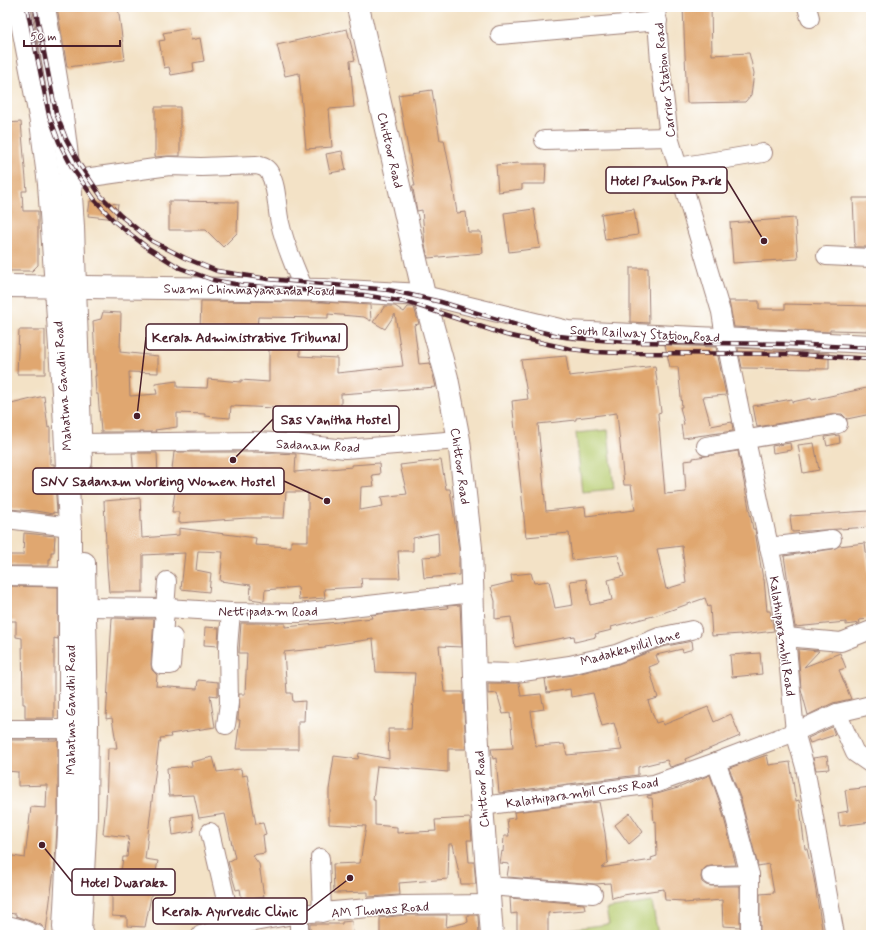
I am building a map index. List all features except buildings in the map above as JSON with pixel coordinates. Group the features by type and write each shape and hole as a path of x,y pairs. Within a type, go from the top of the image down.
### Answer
{"main road":[{"name":"Mahatma Gandhi Road","path":"19,7 41,122 65,287 81,443 77,606 70,728 70,812 64,926 65,935"},
{"name":"Mahatma Gandhi Road","path":"44,7 61,108 70,180 65,287 64,407 70,527 70,577 77,606 86,815 80,931 82,935"},
{"name":"Chittoor Road","path":"358,7 424,294 447,378 459,440 471,548 474,672 492,935"},
{"name":"Swami Chinmayananda Road","path":"7,286 304,290 424,294"}],"street":[{"path":"500,35 657,14"},
{"name":"Carrier Station Road","path":"657,14 665,109 669,137 721,312 725,337"},
{"path":"544,140 669,137"},
{"path":"678,167 763,153"},
{"path":"70,180 169,166 201,167 256,165 264,167 269,171 272,179 277,210 285,240 304,290"},
{"path":"826,256 871,258"},
{"name":"South Railway Station Road","path":"424,294 568,330 647,335 871,344"},
{"name":"Kalathiparambil Road","path":"725,337 786,636 795,732 805,767 835,935"},
{"path":"706,446 838,424"},
{"name":"Sadanam Road","path":"81,443 254,441 294,443 345,449 459,440"},
{"path":"7,519 70,527"},
{"path":"769,547 832,539"},
{"path":"7,576 70,577"},
{"path":"164,637 168,582"},
{"name":"Nettipadam Road","path":"77,606 166,608 299,614 473,593"},
{"path":"226,725 229,703 228,648 231,612"},
{"name":"Madakkapillil lane","path":"474,672 516,673 570,665 616,654 659,637 692,630"},
{"path":"786,636 841,642 871,630"},
{"name":"Kalathiparambil Cross Road","path":"482,806 654,784 795,732 836,712 871,705"},
{"path":"836,712 855,753 871,764"},
{"path":"7,729 70,728"},
{"path":"716,762 731,803 750,875 750,935"},
{"path":"210,832 232,926"},
{"path":"320,858 322,913"},
{"path":"711,876 750,875"},
{"name":"AM Thomas Road","path":"205,934 232,926 299,914 403,905 489,895 593,894"},
{"path":"299,914 299,935"},
{"path":"15,929 37,935"}],"green space":[{"path":"608,430 614,489 582,492 576,433"},
{"path":"652,902 658,935 555,935 555,931 609,924 606,909"}],"railway":[{"path":"27,7 49,115 59,142 73,169 95,200 115,222 148,248 180,268 213,280 240,285 364,295 410,303 506,335 571,349 622,353 791,354 871,359"},
{"path":"35,7 56,113 66,139 80,165 101,196 121,216 152,241 185,258 217,271 268,279 389,290 441,302 533,330 559,336 628,342 788,344 871,348"}],"place":[{"name":"Hotel Paulson Park","path":"764,241"},
{"name":"Kerala Administrative Tribunal","path":"137,416"},
{"name":"Sas Vanitha Hostel","path":"233,460"},
{"name":"SNV Sadanam Working Women Hostel","path":"327,501"},
{"name":"Hotel Dwaraka","path":"42,845"},
{"name":"Kerala Ayurvedic Clinic","path":"350,878"}]}
